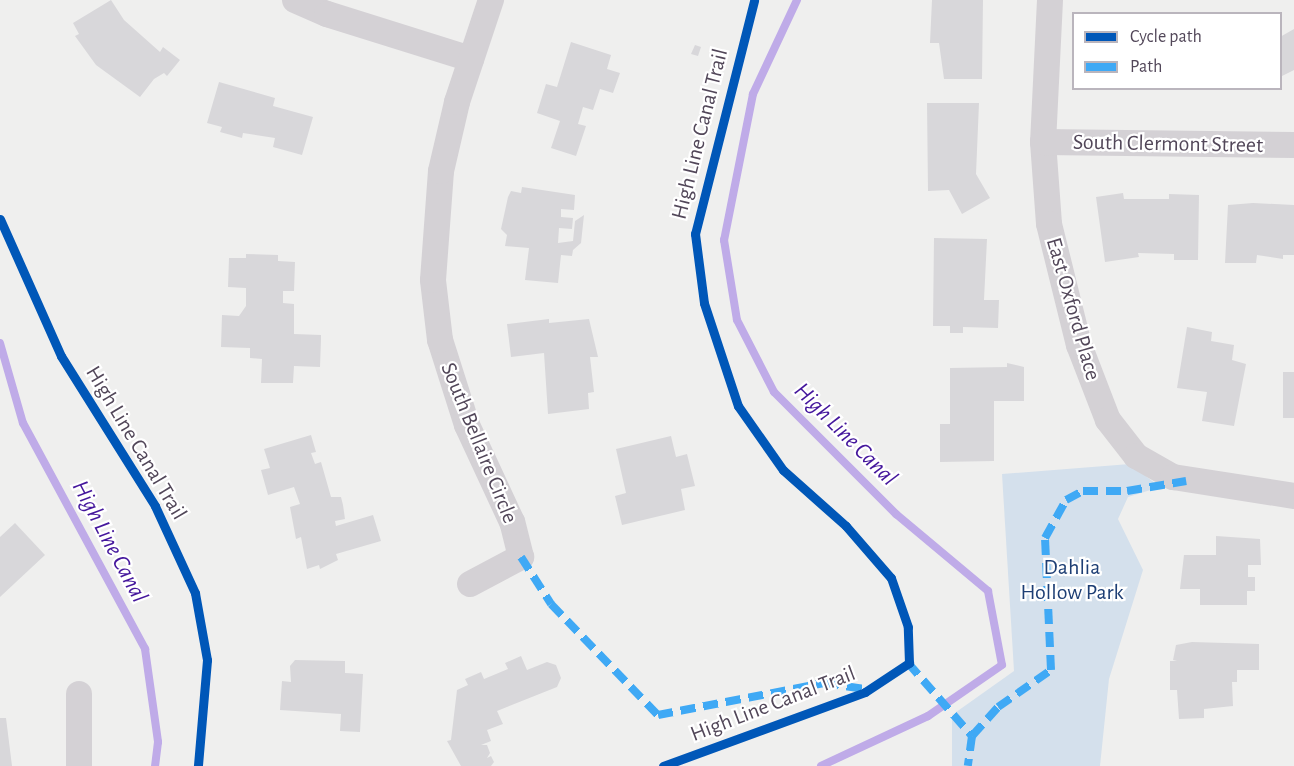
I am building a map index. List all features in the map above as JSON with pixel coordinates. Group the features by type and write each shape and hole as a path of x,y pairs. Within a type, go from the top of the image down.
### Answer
{"street":[{"path":"295,0 327,14 471,59"},
{"name":"South Bellaire Circle","path":"470,584 521,557 512,522 467,425 440,340 433,280 441,171 471,59 491,0"},
{"name":"East Oxford Place","path":"1050,0 1043,142 1049,224 1079,345 1118,437 1136,456 1173,477 1294,496"},
{"name":"South Clermont Street","path":"1043,142 1294,145"},
{"path":"79,694 79,766"}],"green space":[{"name":"Dahlia Hollow Park","path":"1130,464 1160,487 1128,497 1118,519 1143,570 1109,679 1100,766 952,766 952,715 1014,671 1002,474"}],"building":[{"path":"111,0 124,20 160,52 163,47 180,60 167,76 164,73 154,79 140,97 96,65 75,36 79,34 73,23"},
{"path":"932,0 983,0 982,79 944,79 939,43 930,43"},
{"path":"1294,29 1294,70 1282,76 1282,36"},
{"path":"571,42 611,55 607,69 620,73 613,93 600,89 593,110 583,107 578,124 586,126 576,156 551,148 560,121 537,113 546,84 557,87"},
{"path":"695,45 701,47 698,56 691,54"},
{"path":"219,82 275,98 273,106 313,117 302,155 273,147 275,138 243,133 242,138 220,132 222,127 207,123"},
{"path":"927,103 979,103 976,174 990,198 962,214 949,190 928,191"},
{"path":"522,187 575,195 574,210 561,209 561,217 573,218 572,229 559,228 558,243 573,241 575,221 584,215 581,243 573,250 572,256 561,255 558,283 525,280 529,248 505,246 507,235 501,229 508,197 511,191 521,193"},
{"path":"1123,193 1124,199 1169,199 1169,194 1199,195 1198,260 1174,260 1174,254 1138,253 1139,257 1105,262 1096,197"},
{"path":"1253,203 1294,205 1294,255 1283,255 1283,259 1257,255 1256,263 1225,263 1228,205"},
{"path":"934,238 987,239 984,300 999,300 998,328 963,327 963,333 950,333 950,326 933,326"},
{"path":"246,254 278,255 278,261 295,262 294,291 283,291 283,303 294,304 294,334 321,335 321,339 320,367 294,366 293,383 261,383 262,359 250,358 250,348 221,347 222,315 239,316 246,306 246,288 228,287 229,258 246,258"},
{"path":"549,319 549,323 589,319 598,357 590,357 594,392 588,393 589,409 548,414 544,353 511,357 507,324"},
{"path":"1187,327 1212,332 1211,341 1234,345 1232,360 1246,364 1234,426 1202,421 1207,392 1177,388"},
{"path":"1007,363 1024,367 1024,401 994,401 994,461 940,462 940,424 950,424 950,368 1007,367"},
{"path":"1283,372 1294,372 1294,418 1283,418"},
{"path":"311,435 316,452 311,453 315,464 321,462 331,497 341,497 345,519 335,521 336,526 373,515 381,541 336,554 338,560 320,569 319,565 307,569 301,537 296,539 290,507 300,504 294,487 268,495 261,470 270,468 264,449"},
{"path":"671,436 676,457 687,454 695,486 681,489 685,510 622,525 615,496 626,493 616,449"},
{"path":"15,523 45,555 0,597 0,537"},
{"path":"1216,536 1260,539 1261,565 1248,565 1248,577 1255,577 1255,591 1247,591 1247,605 1200,605 1200,589 1180,589 1184,555 1216,555"},
{"path":"1192,642 1259,644 1259,670 1237,670 1237,682 1232,682 1233,706 1204,709 1204,718 1179,719 1177,690 1170,690 1170,661 1177,661 1173,660 1176,645"},
{"path":"521,656 527,670 547,662 556,665 561,678 557,687 497,711 503,724 487,730 491,741 481,745 487,745 490,753 487,758 491,756 494,762 491,766 461,766 447,741 451,740 457,690 468,685 465,679 481,672 484,679 508,669 505,663"},
{"path":"295,660 345,661 345,673 363,674 360,732 340,731 341,714 280,710 282,681 291,682 290,666"},
{"path":"0,718 6,718 12,766 0,766"}],"waterway":[{"name":"High Line Canal","path":"797,0 753,94 724,240 737,320 774,392 896,514 988,591 1002,665 928,716 821,766"},
{"name":"High Line Canal","path":"0,343 23,423 145,649 158,742 155,766"}],"marked path":[{"path":"972,736 998,707 1051,670 1045,538 1066,500 1083,491 1127,491 1186,481"},
{"path":"521,557 551,604 658,715 824,683 865,689"},
{"path":"908,663 972,736 968,766"}],"cycle path":[{"name":"High Line Canal Trail","path":"663,766 865,692 909,663 908,627 891,578 846,526 783,470 738,406 704,303 695,234 754,0"},
{"name":"High Line Canal Trail","path":"0,219 61,356 155,506 195,593 207,660 198,766"}]}
